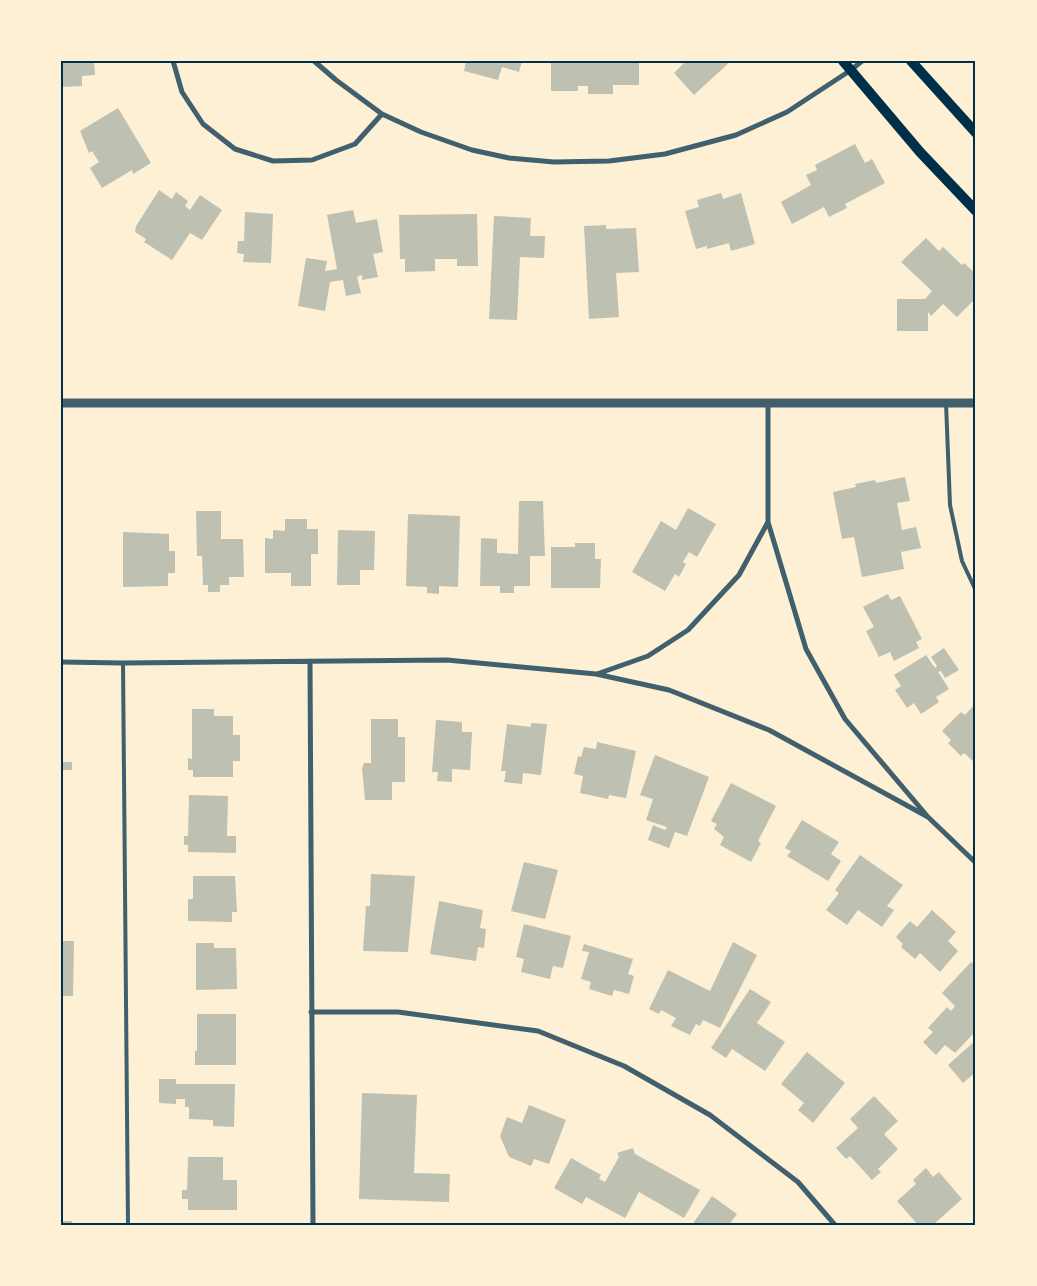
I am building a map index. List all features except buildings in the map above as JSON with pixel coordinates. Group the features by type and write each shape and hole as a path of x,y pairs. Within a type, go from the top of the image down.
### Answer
{"main road":[{"path":"843,61 920,152 976,211"},
{"path":"911,61 976,132"}],"street":[{"path":"173,61 182,92 203,124 235,148 273,161 312,160 355,144 382,114"},
{"path":"314,61 382,114 421,132 472,150 509,158 554,162 609,161 665,154 736,135 787,112 862,61"},
{"path":"768,402 768,522 806,649 845,719 928,817 976,863"},
{"path":"61,403 976,403"},
{"path":"596,674 648,656 688,630 739,575 768,522"},
{"path":"61,662 447,660 596,674 669,690 769,730 928,817"},
{"path":"310,661 313,1225"},
{"path":"311,1012 398,1012 538,1031 624,1066 710,1115 798,1182 835,1225"}],"lane":[{"path":"946,403 950,505 962,560 976,592"},
{"path":"123,663 128,1225"}]}
